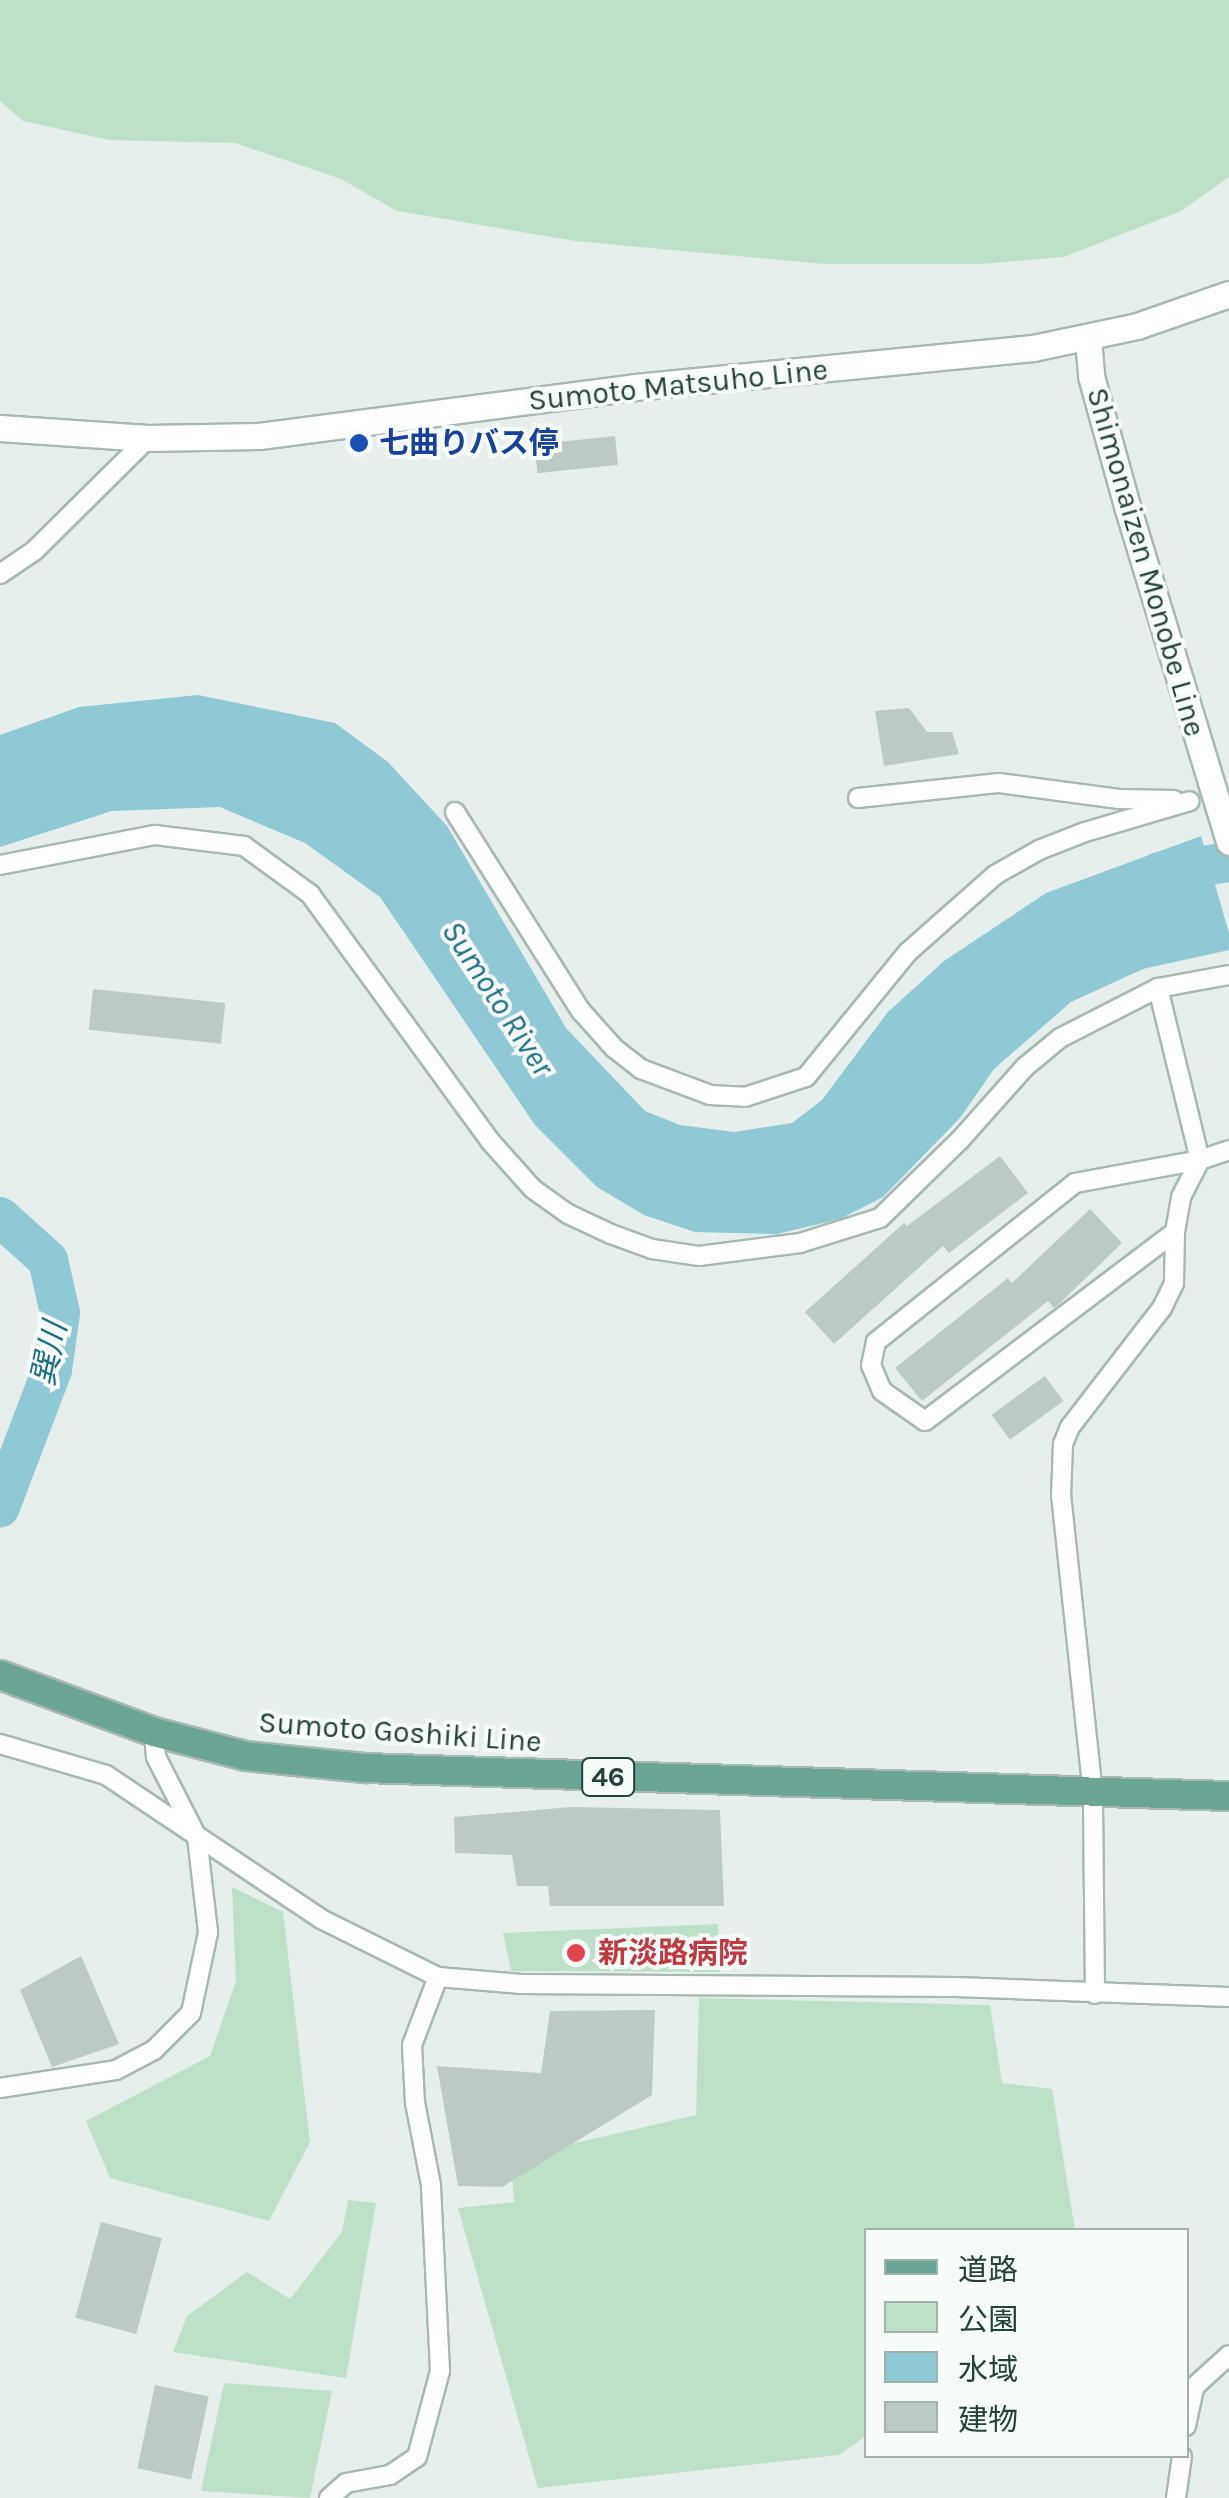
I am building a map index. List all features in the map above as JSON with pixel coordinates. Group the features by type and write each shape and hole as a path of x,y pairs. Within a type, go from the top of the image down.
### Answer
{"main road":[{"name":"Sumoto Matsuho Line","path":"0,428 148,438 259,436 635,387 978,354 1088,339 1229,294"},
{"name":"Shimonaizen Monobe Line","path":"1088,339 1091,376 1218,814"},
{"name":"Sumoto Goshiki Line","path":"0,1675 154,1732 246,1756 365,1768 1229,1796"}],"street":[{"path":"0,574 34,551 148,438"},
{"path":"858,798 999,782 1218,814"},
{"path":"454,812 581,1011 614,1048 641,1070 710,1095 746,1097 806,1077 908,952 995,874 1038,850 1085,832 1218,814"},
{"path":"0,866 156,835 244,846 310,894 490,1141 533,1189 568,1214 611,1234 652,1249 699,1256 800,1243 880,1218 960,1140 1025,1066 1095,1018 1158,988 1229,976"},
{"path":"1095,1994 1093,1794 1061,1496 1063,1444 1070,1427 1162,1308 1174,1283 1175,1232 1182,1197 1200,1160 1158,988"},
{"path":"1175,1232 925,1421 882,1391 871,1365 876,1342 1075,1183 1200,1160 1229,1150"},
{"path":"0,2088 116,2070 154,2050 191,2013 208,1932 197,1837 156,1757 154,1732"},
{"path":"0,1744 106,1775 321,1919 438,1977 522,1984 957,1987 1229,1997"},
{"path":"329,2498 346,2484 390,2475 417,2457 440,2371 432,2203 415,2103 412,2045 438,1977"},
{"path":"1189,2411 1194,2387 1229,2355"},
{"path":"1176,2498 1182,2458"}],"green space":[{"path":"0,0 1229,0 1229,177 1181,211 1064,257 980,264 824,264 575,241 397,211 341,179 235,143 109,140 23,121 0,101"},
{"path":"232,1887 283,1912 310,2142 269,2221 110,2178 86,2121 210,2056 236,1981"},
{"path":"718,1924 720,1972 511,1971 503,1933"},
{"path":"699,1998 990,2005 1002,2083 1052,2089 1075,2228 864,2228 864,2437 839,2455 538,2488 458,2208 514,2202 511,2158 696,2115"},
{"path":"348,2200 376,2203 346,2378 173,2352 187,2316 247,2272 290,2299 342,2232"},
{"path":"224,2383 332,2391 310,2498 201,2491"}],"water":[{"path":"198,695 335,723 388,762 447,826 566,1028 645,1111 680,1125 734,1132 792,1123 822,1100 887,1013 944,961 1046,893 1201,836 1229,933 1229,950 1143,969 1071,1002 994,1069 960,1118 883,1197 840,1219 777,1234 695,1232 644,1215 597,1187 535,1125 380,897 305,843 220,807 112,811 0,847 0,735 79,707"}],"building":[{"path":"615,436 618,465 537,473 534,444"},
{"path":"909,708 927,732 952,732 959,754 884,766 875,711"},
{"path":"93,989 225,1003 221,1044 89,1030"},
{"path":"1000,1156 1028,1193 949,1253 943,1246 834,1344 805,1312 904,1223 907,1226"},
{"path":"1090,1209 1122,1243 1058,1305 1054,1308 1048,1301 922,1401 895,1368 1008,1278 1012,1283"},
{"path":"1045,1376 1063,1401 1010,1440 992,1415"},
{"path":"571,1807 720,1810 724,1906 550,1906 548,1886 517,1886 512,1855 455,1853 454,1817"},
{"path":"81,1956 119,2044 52,2067 20,1990"},
{"path":"655,2010 652,2095 502,2187 458,2186 437,2066 541,2073 550,2011"},
{"path":"101,2222 162,2238 136,2334 75,2318"},
{"path":"155,2385 209,2396 191,2480 137,2468"}],"waterway":[{"name":"Sumoto River","path":"1159,872 1229,862"},
{"name":"巽川","path":"0,1217 48,1260 60,1313 52,1370 0,1507"}],"place":[{"name":"七曲りバス停","path":"359,443"},
{"name":"新淡路病院","path":"576,1953"}]}
